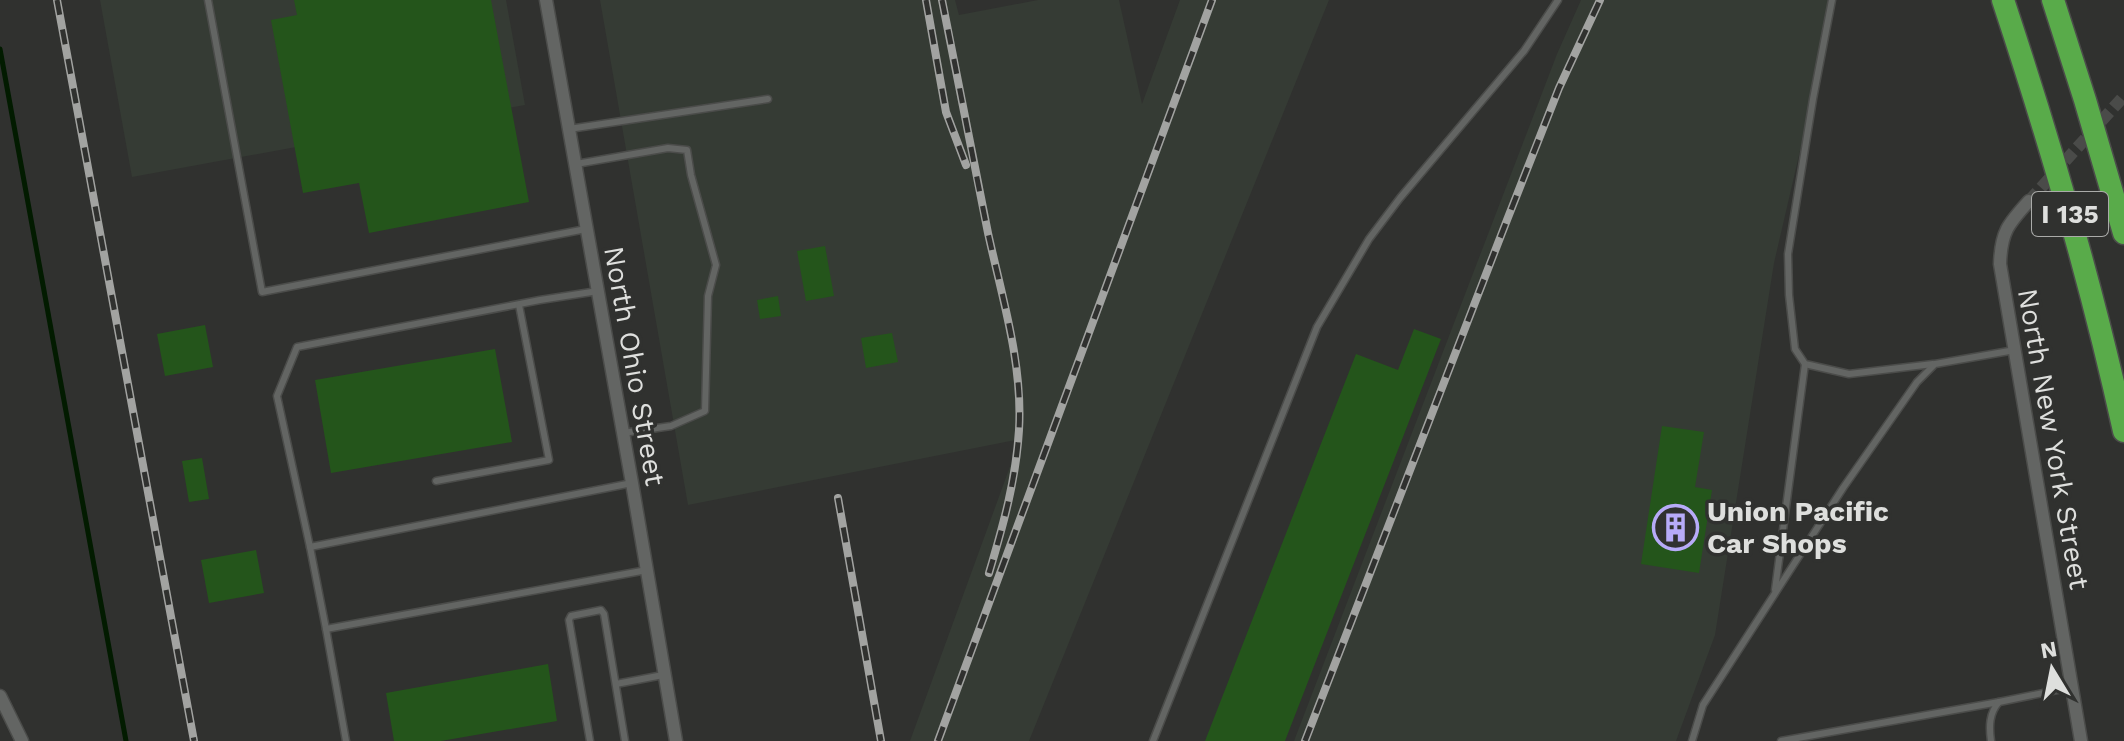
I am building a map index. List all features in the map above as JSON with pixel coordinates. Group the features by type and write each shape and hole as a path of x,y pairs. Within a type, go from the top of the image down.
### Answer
{"highway":[{"name":"I 135","path":"2003,0 2040,112 2078,244 2124,431"},
{"name":"I 135","path":"2053,0 2124,233"}],"street":[{"name":"North Ohio Street","path":"546,0 676,741"},
{"name":"North New York Street","path":"2029,201 2009,224 2001,244 2000,264 2081,741"},
{"path":"0,696 22,741"}],"lane":[{"path":"208,0 262,292 586,229"},
{"path":"1153,741 1317,327 1369,239 1524,51 1558,0"},
{"path":"1775,594 1805,364 1795,349 1788,254 1832,0"},
{"path":"569,129 768,99"},
{"path":"575,164 668,148 687,150 716,265 708,296 705,411 671,426 623,433"},
{"path":"346,741 310,547 277,396 297,347 598,291"},
{"path":"436,481 549,460 519,305"},
{"path":"1805,364 1849,374 1935,364 2015,350"},
{"path":"1692,741 1703,705 1906,395 1935,364"},
{"path":"310,547 632,483"},
{"path":"326,629 647,570"},
{"path":"590,741 569,620 571,616 601,610 625,741"},
{"path":"616,684 665,675"},
{"path":"1781,741 2072,687"},
{"path":"1991,741 1990,722 1993,709 1999,702"}],"shaded area":[{"path":"100,0 506,0 525,105 132,177"},
{"path":"600,0 955,0 959,15 1038,0 1119,0 1142,104 1180,0 1329,0 1029,741 910,741 1020,439 688,505"},
{"path":"1581,0 1835,0 1774,263 1715,635 1676,741 1294,741 1557,54"}],"building":[{"path":"294,0 491,0 529,202 369,233 359,183 303,193 271,20 297,15"},
{"path":"825,246 834,296 806,301 797,251"},
{"path":"778,296 781,316 760,319 757,300"},
{"path":"205,325 213,367 165,376 157,334"},
{"path":"1414,329 1441,339 1285,741 1205,741 1356,354 1398,370"},
{"path":"892,333 898,362 866,368 861,338"},
{"path":"495,349 512,442 331,473 315,380"},
{"name":"Union Pacific Car Shops","path":"1662,426 1704,432 1695,487 1712,490 1699,573 1641,564"},
{"path":"202,458 209,499 189,502 182,461"},
{"path":"256,550 264,593 209,603 201,560"},
{"path":"548,664 557,721 441,741 394,741 386,693"}],"waterway":[{"path":"0,49 126,741"}],"tunnel":[{"path":"2029,201 2124,96"}],"railway":[{"path":"57,0 194,741"},
{"path":"926,0 946,112 966,165"},
{"path":"942,0 1018,380 1019,430 1015,467 989,573"},
{"path":"938,741 1212,0"},
{"path":"1305,741 1559,88 1600,0"},
{"path":"838,498 881,741"}],"place":[{"name":"Union Pacific Car Shops","path":"1676,527"}]}
